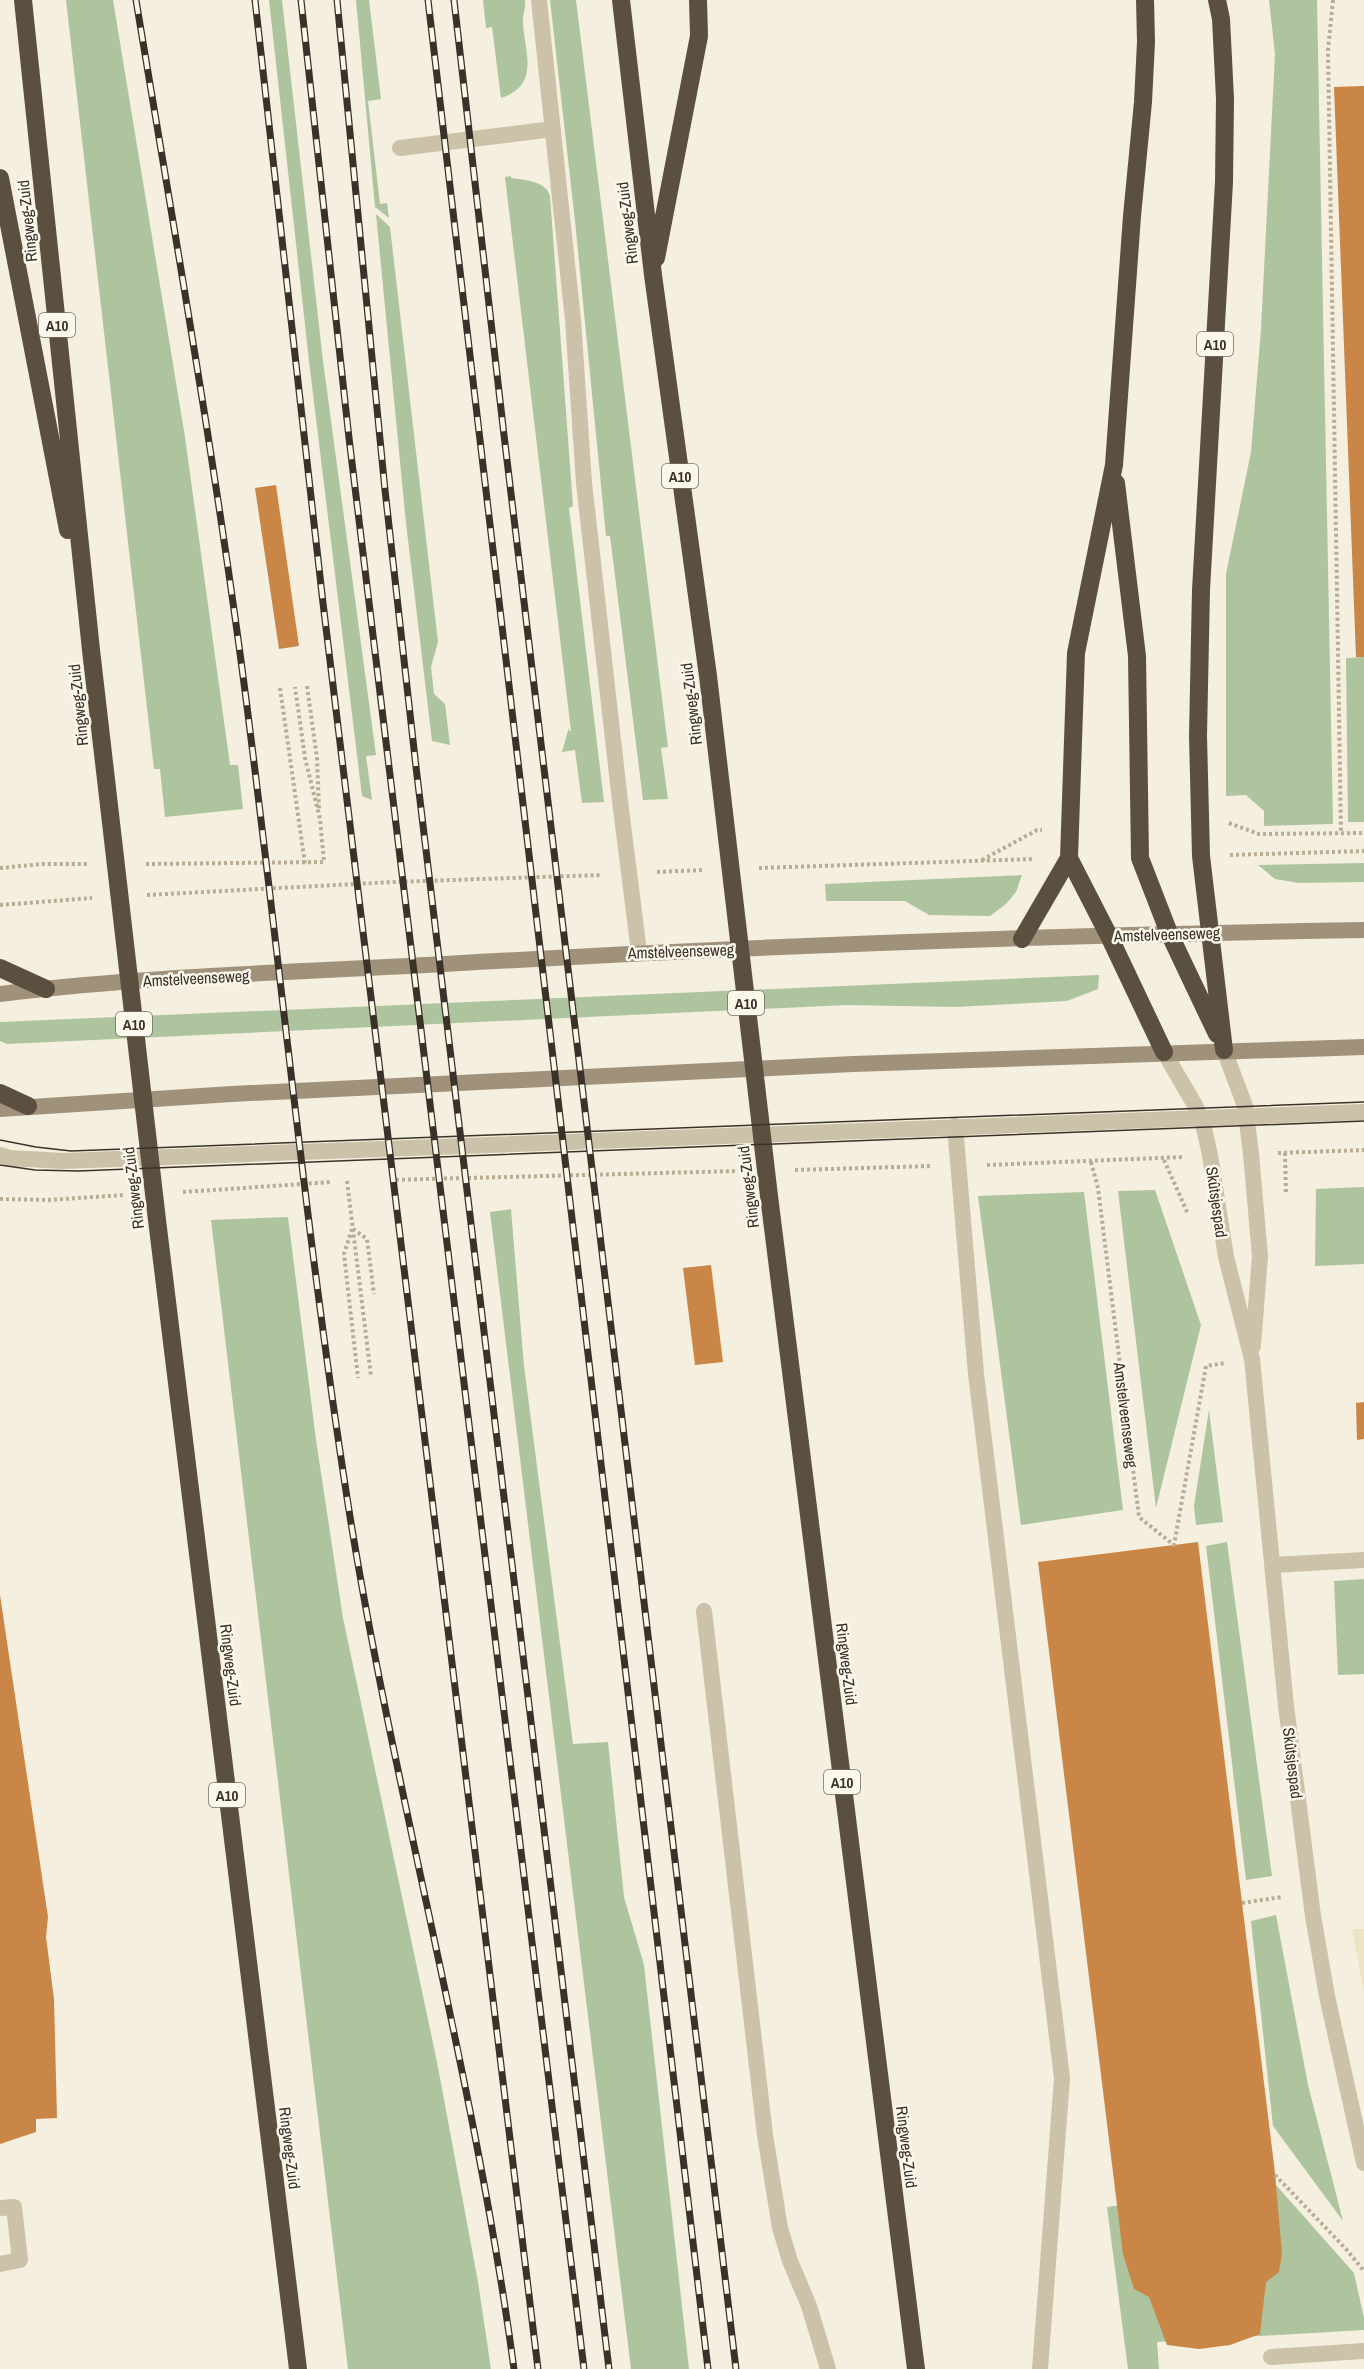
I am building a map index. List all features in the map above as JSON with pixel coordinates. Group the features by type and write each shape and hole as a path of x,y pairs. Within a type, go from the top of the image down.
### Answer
{"highway":[{"name":"Ringweg-Zuid","path":"23,0 111,828 298,2369"},
{"name":"Ringweg-Zuid","path":"621,0 653,275 708,676 769,1196 915,2369"},
{"name":"A10","path":"653,275 699,36 698,0"},
{"path":"1022,939 1069,858 1076,653 1114,465 1132,216 1143,102 1146,42 1145,0"},
{"name":"A10","path":"1210,933 1201,856 1198,736 1201,590 1224,183 1225,99 1221,19 1217,0"},
{"name":"A10","path":"0,178 91,650"},
{"path":"1114,465 1137,656 1140,858 1169,933 1224,1050"},
{"path":"1069,858 1164,1052"},
{"path":"1210,933 1224,1050"},
{"path":"0,968 46,989"},
{"path":"0,1093 28,1106"}],"main road":[{"name":"Amstelveenseweg","path":"0,994 115,982 639,952 1169,933 1364,930"},
{"path":"0,1109 853,1064 1364,1047"}],"street":[{"path":"539,0 573,321 585,495 639,952"},
{"path":"400,148 553,129"},
{"name":"Skûtsjespad","path":"1224,1050 1245,1106 1260,1256 1252,1359"},
{"name":"Skûtsjespad","path":"1164,1052 1196,1107 1210,1155 1226,1257 1252,1359 1286,1706 1313,1916 1327,1996 1364,2163"},
{"path":"0,1155 10,1158 63,1161 1364,1112"},
{"path":"955,1126 976,1374 1062,2078 1040,2369"},
{"path":"1273,1565 1364,1560"},
{"path":"704,1611 774,2197 790,2261 809,2306 828,2369"},
{"path":"0,2208 14,2207 20,2260 0,2264"},
{"path":"1271,2357 1364,2351"}],"path":[{"path":"1333,0 1328,50 1341,834"},
{"path":"138,864 324,862 317,759 307,686"},
{"path":"295,687 305,758 320,819"},
{"path":"280,688 305,864"},
{"path":"1202,824 1232,822 1259,834 1364,833"},
{"path":"1201,856 1364,851"},
{"path":"754,868 1069,858"},
{"path":"0,868 42,864 90,864"},
{"path":"142,895 393,882 709,870"},
{"path":"0,905 95,898"},
{"path":"1296,1153 1364,1150"},
{"path":"789,1170 1164,1160"},
{"name":"Amstelveenseweg","path":"1091,1162 1098,1188 1139,1516 1174,1545 1206,1366"},
{"path":"383,1180 741,1171"},
{"path":"347,1181 371,1376"},
{"path":"180,1192 359,1181"},
{"path":"0,1199 48,1200 132,1195"},
{"path":"352,1228 367,1239 374,1294"},
{"path":"352,1228 344,1254 358,1378"},
{"path":"1242,1903 1268,1900"},
{"path":"1275,2175 1364,2271"}],"green space":[{"path":"66,0 113,0 185,437 230,765 238,765 243,809 165,817 160,769 154,769"},
{"path":"269,0 282,0 323,361 376,755 366,756 372,800 362,796 309,361"},
{"path":"356,0 369,0 381,99 368,101 380,204 387,203 389,218 375,207"},
{"path":"483,0 525,0 523,21 527,57 526,77 513,92 501,98 492,27 486,28"},
{"path":"550,0 576,0 668,747 661,748 668,799 643,800 610,536 606,536 575,221"},
{"path":"1269,0 1317,0 1333,824 1264,826 1264,811 1246,795 1226,796 1226,574 1251,452 1261,329 1275,54"},
{"path":"511,176 511,178 540,184 550,196 573,506 569,508 604,802 582,803 575,750 562,752 569,727 571,731 505,177"},
{"path":"376,214 390,227 438,642 431,667 434,694 445,704 450,745 432,741 406,523"},
{"path":"1364,657 1364,822 1348,822 1346,658"},
{"path":"1364,863 1364,882 1299,883 1275,879 1258,865"},
{"path":"1022,875 1016,892 1006,904 990,916 929,915 905,901 826,901 825,884"},
{"path":"1099,975 1098,989 1067,1001 956,1007 846,1005 7,1044 0,1041 0,1022"},
{"path":"1364,1187 1364,1264 1315,1266 1316,1189"},
{"path":"1155,1190 1201,1325 1156,1508 1118,1191"},
{"path":"1084,1192 1123,1510 1021,1525 978,1196"},
{"path":"511,1209 524,1366 573,1744 608,1742 624,1897 644,1965 689,2369 631,2369 490,1212"},
{"path":"288,1217 316,1440 343,1618 437,2062 478,2282 491,2369 348,2369 211,1220"},
{"path":"1209,1410 1223,1522 1196,1525 1194,1506"},
{"path":"1227,1542 1272,1876 1246,1880 1206,1546"},
{"path":"1364,1579 1364,1674 1338,1675 1334,1581"},
{"path":"1276,1915 1308,2085 1343,2221 1273,2126 1251,1921"},
{"path":"1275,2184 1354,2273 1364,2318 1364,2330 1157,2342 1159,2369 1128,2369 1107,2207"}],"shaded area":[{"path":"1352,1929 1364,1929 1364,1992"}],"building":[{"path":"1364,86 1364,657 1356,657 1334,87"},
{"path":"276,485 299,646 279,649 255,488"},
{"path":"711,1265 723,1362 695,1365 683,1268"},
{"path":"1364,1402 1364,1439 1357,1440 1356,1403"},
{"path":"1198,1542 1275,2173 1282,2254 1279,2272 1266,2282 1260,2334 1230,2345 1199,2349 1167,2345 1149,2297 1134,2289 1123,2254 1038,1562"},
{"path":"0,1595 48,1917 46,1937 54,1999 57,2118 36,2119 36,2132 0,2144"}],"tram line":[{"path":"0,1140 71,1151 1364,1102"},
{"path":"0,1165 35,1170 78,1171 1364,1121"}],"railway":[{"path":"136,0 221,518 258,793 319,1301 348,1504 388,1721 478,2152 498,2260 514,2369"},
{"path":"255,0 323,603 538,2369"},
{"path":"301,0 349,438 584,2369"},
{"path":"337,0 385,490 416,767 609,2369"},
{"path":"428,0 708,2369"},
{"path":"454,0 736,2369"}]}
